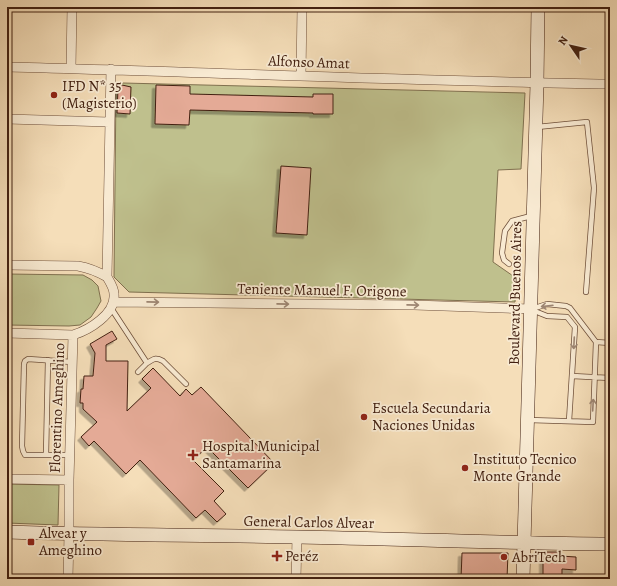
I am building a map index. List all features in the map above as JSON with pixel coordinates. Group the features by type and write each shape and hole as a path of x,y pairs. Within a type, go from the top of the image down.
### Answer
{"street":[{"path":"72,7 72,68"},
{"path":"301,76 302,7"},
{"name":"Boulevard Buenos Aires","path":"523,579 538,7"},
{"name":"Alfonso Amat","path":"7,67 610,84"},
{"path":"111,69 107,277 114,293 113,305"},
{"path":"7,120 109,122"},
{"path":"7,265 78,266 97,271 107,277"},
{"name":"Teniente Manuel F. Origone","path":"113,305 414,305 530,309"},
{"name":"Florentino Ameghino","path":"68,579 73,336 94,325 113,305"},
{"path":"7,334 73,336"},
{"path":"7,478 69,480"},
{"name":"General Carlos Alvear","path":"7,532 610,544"},
{"path":"296,579 297,537"}],"lane":[{"path":"536,127 587,122 594,188 586,292"},
{"path":"509,264 504,260 502,253 505,231 512,222 533,215"},
{"path":"528,420 592,422 596,342 570,308 566,306 547,304 530,309"},
{"path":"113,305 147,364"},
{"path":"530,309 547,316 567,317 575,328 569,421"},
{"path":"596,342 610,343"},
{"path":"70,455 26,455 22,446 25,361 28,359 72,362"},
{"path":"138,372 154,359 159,359 163,361 186,384"},
{"path":"46,455 48,360"},
{"path":"572,376 610,378"}],"green space":[{"path":"123,83 525,93 521,169 498,170 493,262 516,278 515,302 129,292 114,277 116,89"},
{"path":"7,274 83,275 92,280 98,286 101,301 91,317 80,325 7,325"},
{"path":"7,484 59,485 58,525 7,523"}],"building":[{"path":"122,85 131,87 130,114 117,113 118,89"},
{"path":"156,85 190,86 190,94 313,97 313,94 333,94 333,114 190,110 189,125 155,124"},
{"path":"281,166 311,168 307,235 276,233"},
{"path":"112,331 117,339 106,345 106,361 128,361 127,411 151,388 142,379 153,368 180,396 186,389 192,395 201,387 274,463 248,488 207,447 193,460 224,491 214,501 226,514 217,522 205,510 196,518 140,460 126,474 94,441 89,446 81,437 97,422 83,409 83,403 80,403 84,376 93,376 95,353 90,344"},
{"path":"547,552 560,552 560,556 576,557 576,570 562,569 562,579 543,579 543,555"},
{"path":"462,553 508,553 507,579 461,579"}],"place":[{"name":"IFD N* 35 (Magisterio)","path":"54,95"},
{"name":"Escuela Secundaria Naciones Unidas","path":"364,417"},
{"name":"Hospital Municipal Santamarina","path":"193,455"},
{"name":"Instituto Tecnico Monte Grande","path":"465,468"},
{"name":"Alvear y Ameghino","path":"31,542"},
{"name":"Peréz","path":"277,556"},
{"name":"AbriTech","path":"504,557"}]}
